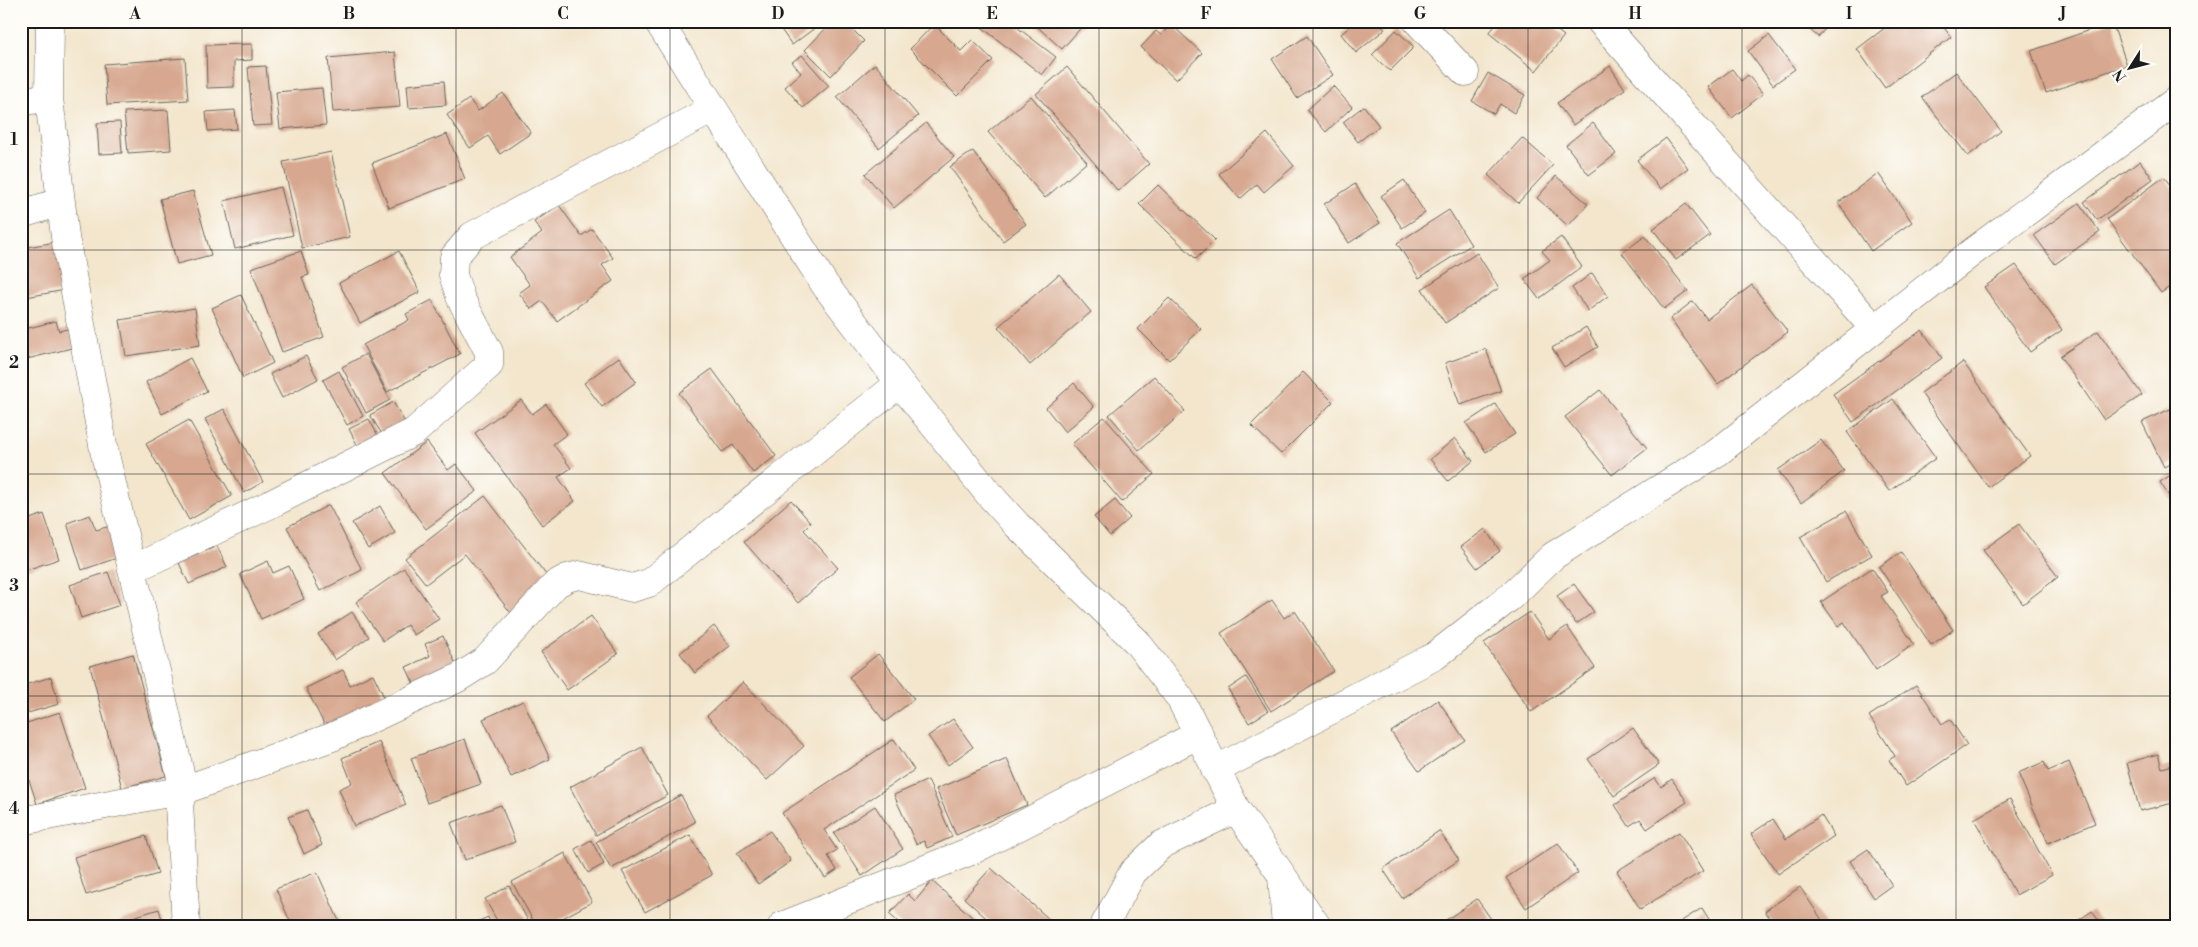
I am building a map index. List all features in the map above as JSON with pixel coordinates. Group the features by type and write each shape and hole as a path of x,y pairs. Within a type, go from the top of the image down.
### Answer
{"street":[{"path":"50,21 49,98 65,237 104,450 184,790 179,804 186,926"},
{"path":"658,21 825,285 900,383 988,493 1017,525 1136,640 1180,698 1236,809 1317,926"},
{"path":"1417,21 1465,72"},
{"path":"1600,21 1874,328"},
{"path":"21,101 49,98"},
{"path":"1215,770 1435,656 1510,597 1553,556 1718,452 1971,253 2177,100"},
{"path":"132,569 271,504 414,432 489,364 489,352 461,299 453,275 454,257 472,236 713,109"},
{"path":"21,214 61,202"},
{"path":"21,821 184,790 332,737 458,678 485,661 556,584 567,578 579,575 632,588 649,583 900,383"},
{"path":"782,926 902,880 971,851 1199,734"},
{"path":"1104,926 1133,872 1161,845 1236,809"},
{"path":"1282,875 1286,926"}],"building":[{"path":"775,21 824,21 792,45"},
{"path":"833,21 844,21 864,41 831,76 805,50"},
{"path":"974,21 1009,21 1056,57 1042,75"},
{"path":"1031,21 1087,21 1062,49"},
{"path":"1357,21 1378,21 1385,29 1356,53 1341,34"},
{"path":"1499,21 1545,21 1564,36 1536,71 1489,33"},
{"path":"1800,21 1832,21 1818,37"},
{"path":"1894,21 1939,21 1951,37 1885,88 1857,49"},
{"path":"2112,22 2127,65 2046,93 2031,51"},
{"path":"934,24 961,51 972,40 993,60 957,96 910,49"},
{"path":"1171,24 1202,53 1176,80 1141,47 1156,31 1161,35"},
{"path":"1396,30 1414,47 1390,71 1372,55"},
{"path":"1769,35 1795,69 1773,85 1748,51"},
{"path":"1307,36 1333,75 1297,98 1272,59"},
{"path":"252,44 252,60 234,61 234,87 207,88 206,45"},
{"path":"395,52 400,107 333,112 328,58"},
{"path":"802,55 829,86 803,108 785,87 801,73 792,62"},
{"path":"185,58 188,100 107,105 104,64"},
{"path":"875,64 918,116 879,148 837,97"},
{"path":"266,66 272,125 253,126 248,67"},
{"path":"1610,66 1625,89 1573,125 1557,103"},
{"path":"1067,67 1149,164 1118,191 1036,94"},
{"path":"1732,69 1741,81 1748,75 1763,94 1732,118 1708,87"},
{"path":"1956,72 2001,131 1968,156 1922,97"},
{"path":"1488,73 1525,95 1514,113 1500,104 1494,114 1472,101"},
{"path":"444,81 446,105 409,108 407,85"},
{"path":"1333,86 1352,107 1326,132 1307,110"},
{"path":"322,88 326,125 280,129 276,92"},
{"path":"503,93 531,133 500,154 488,136 470,148 447,115 469,99 478,111"},
{"path":"1031,96 1087,162 1045,198 988,132"},
{"path":"1364,106 1379,126 1358,142 1343,122"},
{"path":"168,110 171,150 128,153 124,112"},
{"path":"235,110 237,129 208,131 206,112"},
{"path":"120,122 122,153 99,154 97,123"},
{"path":"926,123 954,157 894,208 865,174"},
{"path":"1593,123 1616,154 1589,175 1566,145"},
{"path":"1267,133 1294,166 1264,192 1257,184 1240,199 1219,174"},
{"path":"447,134 465,179 389,208 372,163"},
{"path":"1522,138 1553,165 1518,203 1488,175"},
{"path":"1666,138 1688,168 1660,189 1637,160"},
{"path":"973,151 1026,224 1003,241 950,167"},
{"path":"331,152 350,237 302,248 283,162"},
{"path":"2140,161 2153,179 2097,220 2084,202"},
{"path":"1878,173 1912,222 1871,251 1838,203"},
{"path":"1556,176 1588,204 1568,226 1537,198"},
{"path":"2164,177 2177,194 2177,207 2170,212 2177,222 2177,267 2168,274 2175,283 2161,293 2107,219"},
{"path":"1404,180 1425,213 1402,228 1381,196"},
{"path":"1355,184 1380,223 1349,243 1324,204"},
{"path":"1158,185 1215,240 1196,259 1139,204"},
{"path":"281,187 293,235 235,249 224,201"},
{"path":"193,191 211,255 177,264 160,199"},
{"path":"2079,203 2100,232 2055,264 2034,235"},
{"path":"1686,204 1710,235 1676,260 1653,229"},
{"path":"559,205 581,236 592,229 613,258 602,265 613,281 557,321 542,301 531,309 519,293 530,285 510,257 542,233 534,222"},
{"path":"1449,210 1471,245 1419,278 1397,243"},
{"path":"1645,236 1688,291 1664,309 1622,253"},
{"path":"1561,237 1582,267 1539,299 1524,279 1550,260 1542,251"},
{"path":"56,242 65,290 21,298 21,248"},
{"path":"301,251 309,275 302,277 324,337 282,352 251,268"},
{"path":"399,251 420,292 360,323 339,283"},
{"path":"1477,253 1499,288 1445,323 1422,289"},
{"path":"2016,265 2062,330 2030,352 1984,287"},
{"path":"1592,273 1608,296 1588,311 1572,288"},
{"path":"1059,274 1091,312 1030,365 998,327"},
{"path":"1752,285 1788,332 1718,384 1670,319 1693,301 1707,319"},
{"path":"241,295 273,363 243,378 212,308"},
{"path":"1169,298 1201,329 1169,360 1138,329"},
{"path":"432,300 460,354 387,392 363,345 409,320 406,314"},
{"path":"195,308 200,345 126,356 120,320"},
{"path":"56,321 59,331 75,327 80,346 27,359 21,330"},
{"path":"1586,327 1598,347 1564,367 1552,348"},
{"path":"1922,330 1942,358 1853,422 1833,394"},
{"path":"2098,331 2142,395 2104,420 2060,356"},
{"path":"1486,349 1501,391 1460,405 1445,363"},
{"path":"366,354 390,400 366,413 342,367"},
{"path":"306,356 318,379 282,398 270,374"},
{"path":"619,357 636,382 602,407 584,383"},
{"path":"190,358 207,391 162,414 146,382"},
{"path":"1963,362 2030,456 1988,487 1921,393"},
{"path":"712,369 776,456 753,473 733,445 722,452 679,393"},
{"path":"339,371 363,416 347,425 323,380"},
{"path":"1303,372 1333,402 1281,454 1251,425"},
{"path":"1154,376 1185,411 1139,450 1109,415"},
{"path":"1074,383 1094,407 1065,432 1046,408"},
{"path":"1600,390 1647,448 1612,475 1565,417"},
{"path":"1893,399 1936,458 1889,491 1847,432"},
{"path":"521,400 532,414 546,404 567,434 553,444 571,468 558,477 575,501 542,525 475,433"},
{"path":"393,402 409,429 387,442 370,415"},
{"path":"1495,404 1515,434 1486,452 1466,423"},
{"path":"2177,406 2177,460 2164,467 2142,422"},
{"path":"224,409 263,482 244,493 205,419"},
{"path":"1104,417 1154,474 1122,502 1072,444"},
{"path":"369,419 382,443 362,454 349,429"},
{"path":"189,420 232,496 189,520 146,444"},
{"path":"1455,438 1473,461 1448,481 1430,459"},
{"path":"1821,440 1844,471 1801,503 1778,470"},
{"path":"427,442 448,470 456,464 477,491 426,529 385,473"},
{"path":"2177,471 2177,509 2160,482"},
{"path":"485,496 554,585 514,617 465,554 426,584 405,558"},
{"path":"791,500 811,523 804,530 838,568 798,603 744,542"},
{"path":"1115,500 1130,518 1110,536 1094,517"},
{"path":"329,505 362,570 320,591 287,527"},
{"path":"380,506 395,533 368,549 352,523"},
{"path":"1846,511 1872,555 1826,582 1800,537"},
{"path":"44,514 59,559 23,571 21,566 21,522"},
{"path":"90,515 96,530 110,526 120,557 82,570 67,523"},
{"path":"2019,524 2058,577 2023,604 1983,550"},
{"path":"1485,529 1500,551 1477,568 1461,547"},
{"path":"217,546 227,567 189,584 179,563"},
{"path":"1901,552 1953,630 1931,645 1879,567"},
{"path":"268,561 273,573 289,566 304,599 261,619 240,574"},
{"path":"404,568 439,619 414,635 407,625 383,641 356,602"},
{"path":"1872,568 1888,592 1881,596 1914,644 1876,670 1844,622 1838,626 1821,602"},
{"path":"108,572 120,605 81,618 70,585"},
{"path":"1574,584 1594,612 1576,624 1557,596"},
{"path":"1272,600 1284,618 1295,611 1334,671 1271,711 1221,633"},
{"path":"352,612 369,637 335,660 318,634"},
{"path":"1530,612 1549,639 1567,626 1595,668 1531,712 1484,643"},
{"path":"591,616 618,654 567,690 541,652"},
{"path":"714,626 730,646 695,673 680,653"},
{"path":"443,636 457,667 415,686 406,667 430,656 425,644"},
{"path":"133,654 166,776 122,788 90,666"},
{"path":"878,654 914,699 885,722 849,677"},
{"path":"343,670 350,685 373,674 385,699 326,728 306,688"},
{"path":"51,677 59,704 21,715 21,686"},
{"path":"1246,677 1268,711 1249,723 1228,689"},
{"path":"743,682 804,746 767,780 707,716"},
{"path":"1916,685 1942,724 1950,719 1967,745 1906,786 1889,760 1895,756 1869,716"},
{"path":"1438,700 1465,740 1419,771 1391,732"},
{"path":"523,701 550,759 511,777 483,719"},
{"path":"60,712 85,788 37,804 21,756 21,725"},
{"path":"953,719 973,747 948,765 928,736"},
{"path":"1633,728 1659,765 1614,796 1588,759"},
{"path":"465,739 481,784 427,803 411,758"},
{"path":"894,739 914,770 824,830 837,850 828,856 837,870 825,878 782,813"},
{"path":"379,742 406,805 354,826 339,789 352,783 342,758"},
{"path":"642,747 668,795 596,835 570,787"},
{"path":"2158,754 2162,768 2177,764 2177,802 2140,811 2127,763"},
{"path":"1007,759 1027,805 956,835 936,789"},
{"path":"2044,762 2048,771 2069,762 2095,823 2048,843 2018,773"},
{"path":"1655,778 1661,787 1672,779 1687,802 1647,829 1640,819 1629,826 1615,805"},
{"path":"928,780 952,837 927,848 924,841 916,844 894,795"},
{"path":"681,795 695,822 611,869 596,842"},
{"path":"2010,799 2052,875 2016,895 1974,819"},
{"path":"501,805 515,842 465,860 451,823"},
{"path":"875,806 903,849 862,876 834,833"},
{"path":"307,810 322,845 304,854 288,817"},
{"path":"1821,815 1834,836 1778,874 1751,834 1773,819 1786,839"},
{"path":"770,831 791,861 758,884 737,853"},
{"path":"1439,831 1459,860 1402,898 1383,869"},
{"path":"1679,832 1703,871 1640,909 1617,871"},
{"path":"690,835 712,875 645,912 622,871"},
{"path":"146,836 158,874 86,895 74,857"},
{"path":"591,840 604,864 588,873 575,849"},
{"path":"1558,843 1578,873 1526,908 1506,878"},
{"path":"1868,849 1892,885 1874,898 1850,861"},
{"path":"565,853 592,902 548,926 536,926 512,882"},
{"path":"991,868 1057,926 995,926 964,898"},
{"path":"317,872 339,921 327,926 292,926 276,889"},
{"path":"932,881 982,926 903,926 889,914 908,894 915,901"},
{"path":"509,886 531,926 500,926 485,899"},
{"path":"1800,887 1826,926 1775,926 1765,911"},
{"path":"1477,899 1496,926 1446,926 1443,922"},
{"path":"1702,908 1713,926 1674,926"},
{"path":"159,909 164,926 121,926 120,921"},
{"path":"2092,911 2102,926 2070,926"},
{"path":"488,917 491,926 468,926"}]}
